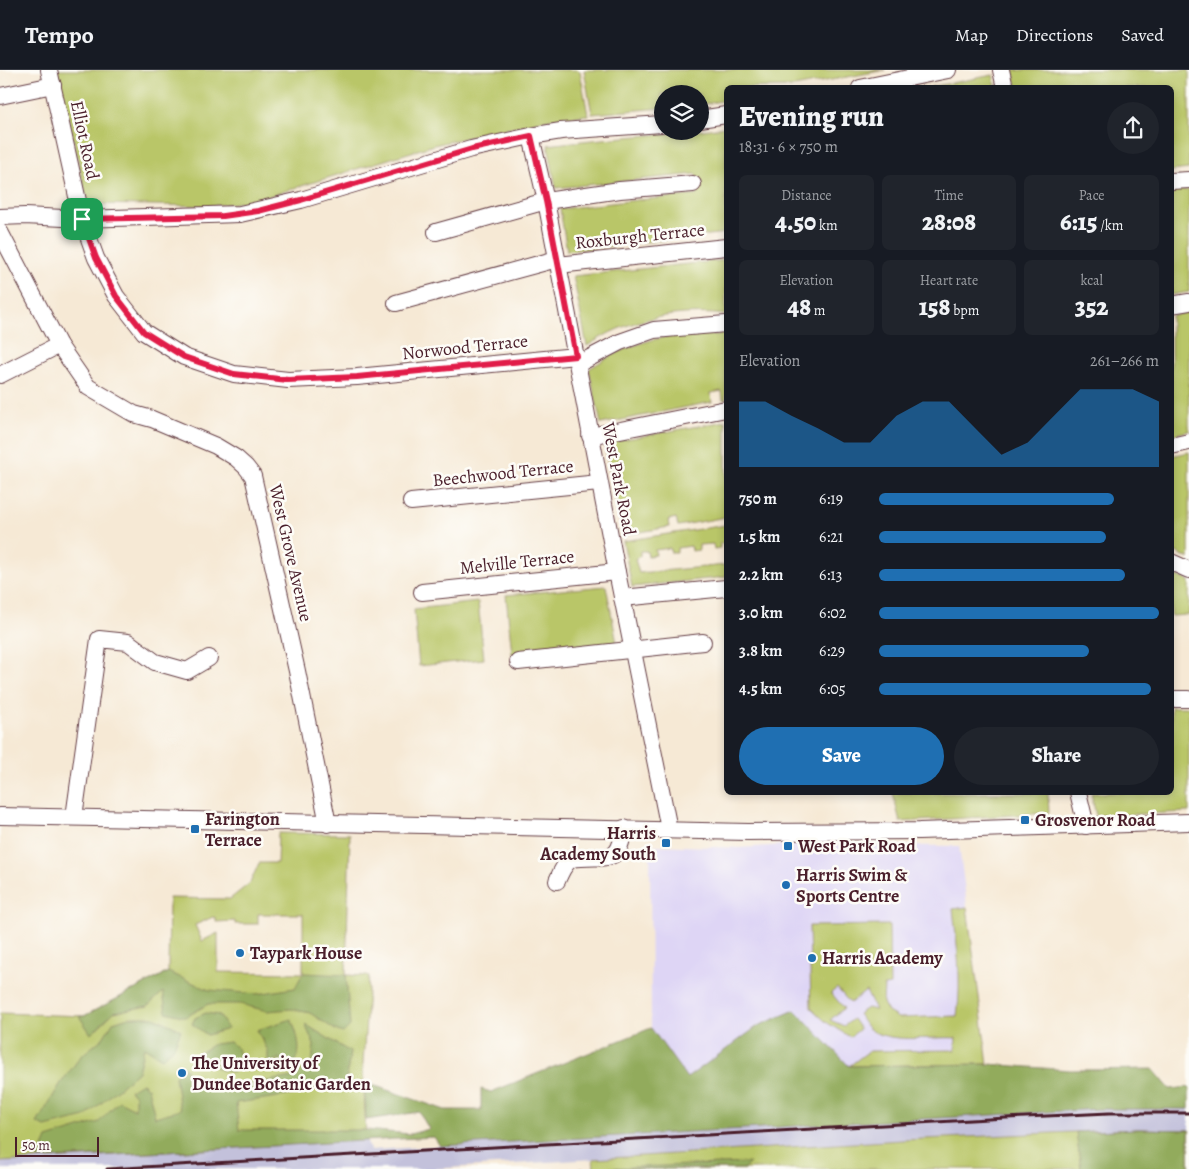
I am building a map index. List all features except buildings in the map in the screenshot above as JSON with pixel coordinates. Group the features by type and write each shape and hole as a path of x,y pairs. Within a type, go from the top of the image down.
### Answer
{"street":[{"path":"871,85 948,70"},
{"path":"1001,70 1004,85"},
{"path":"0,96 51,77"},
{"name":"Elliot Road","path":"51,77 82,219 96,258 116,296 144,332 184,357 234,374 288,380 357,377"},
{"path":"709,118 724,115"},
{"path":"0,217 25,216 82,219 240,214 301,200 472,149 531,136 561,131 654,125"},
{"name":"West Park Road","path":"531,136 546,201 599,483 669,829"},
{"path":"1174,181 1189,180"},
{"path":"436,232 546,201 620,190 693,184"},
{"name":"West Grove Avenue","path":"0,232 59,345 88,388 134,414 152,419 216,446 236,458 253,476 297,671 328,824"},
{"name":"Roxburgh Terrace","path":"396,303 558,262 724,247"},
{"path":"1174,304 1189,302"},
{"path":"577,360 654,330 724,324"},
{"path":"0,374 59,345"},
{"name":"Norwood Terrace","path":"357,377 577,360"},
{"path":"590,436 724,409"},
{"path":"1174,445 1189,442"},
{"name":"Beechwood Terrace","path":"411,502 599,483"},
{"path":"1174,563 1189,570"},
{"name":"Melville Terrace","path":"422,592 617,572"},
{"path":"622,598 724,588"},
{"path":"74,817 99,638 128,642 155,662 188,671 209,658"},
{"path":"518,662 703,642"},
{"path":"1174,699 1189,699"},
{"path":"1079,795 1092,826"},
{"path":"0,816 748,832 919,832 1189,822"},
{"path":"557,881 568,862 574,858 608,858 615,854 620,848 626,828"}],"shaded area":[{"name":"Harris Academy","path":"650,845 740,848 784,845 959,846 988,1064 849,1066 795,1010 758,1026 687,1078 651,1028"},
{"path":"1098,1109 1189,1109 1189,1130 1137,1129 903,1140 431,1169 0,1169 0,1162 366,1140 370,1150"}],"green space":[{"path":"57,70 578,70 580,71 588,115 550,119 434,145 253,201 210,206 88,204"},
{"path":"584,70 885,70 805,85 724,85 724,100 709,103 709,85 654,85 654,109 592,114"},
{"path":"1189,70 1189,169 1174,171 1174,85 1016,85 1013,71"},
{"path":"993,75 996,85 941,85"},
{"path":"724,127 724,233 567,251 560,209 697,195 696,174 556,188 548,145 654,135 654,140 709,140 709,129"},
{"path":"1189,190 1189,292 1174,294 1174,191"},
{"path":"724,260 724,315 685,314 644,320 618,329 587,346 573,276"},
{"path":"1189,312 1189,431 1174,434 1174,315"},
{"path":"724,329 724,400 722,391 711,393 712,402 601,424 589,369 619,352 650,340 684,335 718,335"},
{"path":"724,421 724,517 678,526 676,518 668,520 669,527 623,535 604,443"},
{"path":"1189,452 1189,559 1174,551 1174,455"},
{"path":"724,525 724,543 720,543 720,548 714,549 713,544 699,545 699,550 692,551 691,546 677,548 677,553 671,553 670,548 655,550 656,555 648,556 647,551 640,551 640,556 635,559 639,573 724,565 724,577 632,587 623,541"},
{"path":"1174,574 1189,581 1189,615 1174,616"},
{"path":"606,586 617,643 512,654 506,595"},
{"path":"478,602 484,659 419,666 414,609"},
{"path":"1174,707 1189,707 1189,812 1096,816 1091,795 1174,795"},
{"path":"893,795 1048,795 1049,813 900,822"},
{"name":"The University of Dundee Botanic Garden","path":"278,833 350,834 346,975 369,976 363,1063 366,1140 0,1162 0,1013 84,1016 168,972 169,898 230,899 250,883 259,863 277,863","holes":["258,914 303,914 303,973 218,972 218,933 202,941 195,925 213,917 216,918 216,922 235,921 235,924 258,924"]},
{"path":"967,907 988,1064 849,1066 869,1051 955,1050 956,1038 897,1038 875,1033 867,1027 858,1014 867,1008 875,1010 866,991 850,1003 837,988 831,993 844,1008 830,1020 844,1026 853,1019 860,1029 850,1037 826,1022 811,1008 809,926 889,925 890,985 884,986 883,1003 888,1012 898,1018 957,1016 959,976 953,909"},
{"path":"168,972 209,990 257,994 295,988 303,973 346,975 350,1026 343,1033 310,1013 291,1009 267,1011 240,1004 208,1004 186,1017 166,1012 163,992 148,1006 114,1012 91,1034 79,1016 84,1016"},
{"path":"795,1010 849,1066 988,1064 1070,1070 1153,1069 1170,1089 1189,1087 1189,1109 1098,1109 440,1146 434,1137 38,1159 47,1138 99,1122 119,1101 135,1109 135,1096 130,1090 142,1083 148,1088 155,1117 180,1110 175,1076 184,1067 196,1085 235,1086 293,1077 312,1063 314,1045 305,1024 350,1052 346,1083 292,1095 236,1103 239,1130 366,1130 410,1134 429,1129 419,1112 366,1120 364,1082 445,1110 481,1110 481,1089 491,1092 651,1028 687,1078 758,1026"},
{"path":"206,1013 219,1015 228,1029 207,1035 192,1024 195,1018"},
{"path":"129,1017 154,1017 181,1030 174,1047 162,1058 144,1047 138,1072 85,1117 45,1127 37,1123 61,1083 81,1056 103,1038 113,1022"},
{"path":"291,1019 296,1031 299,1051 297,1058 289,1068 277,1071 280,1058 268,1064 268,1051 257,1030"},
{"path":"230,1042 237,1048 242,1065 233,1072 221,1070 194,1056 214,1044"},
{"path":"1137,1129 1189,1130 1189,1169 594,1169 593,1159 903,1140"},
{"path":"1137,1129 1189,1130 1189,1169 1081,1169 1076,1132"},
{"path":"750,1163 744,1169 579,1169"}],"railway":[{"path":"107,1169 1006,1118 1109,1113 1189,1113"}],"place":[{"name":"Grosvenor Road","path":"1025,820"},
{"name":"Farington Terrace","path":"195,829"},
{"name":"Harris Academy South","path":"666,843"},
{"name":"West Park Road","path":"788,846"},
{"name":"Harris Swim & Sports Centre","path":"786,885"},
{"name":"Taypark House","path":"240,953"},
{"name":"Harris Academy","path":"812,958"},
{"name":"The University of Dundee Botanic Garden","path":"182,1073"}],"route":[{"path":"531,136 546,201 576,356 357,377 288,380 234,374 184,357 144,332 116,296 96,258 82,219 223,216 258,211 472,149 531,136"}]}
